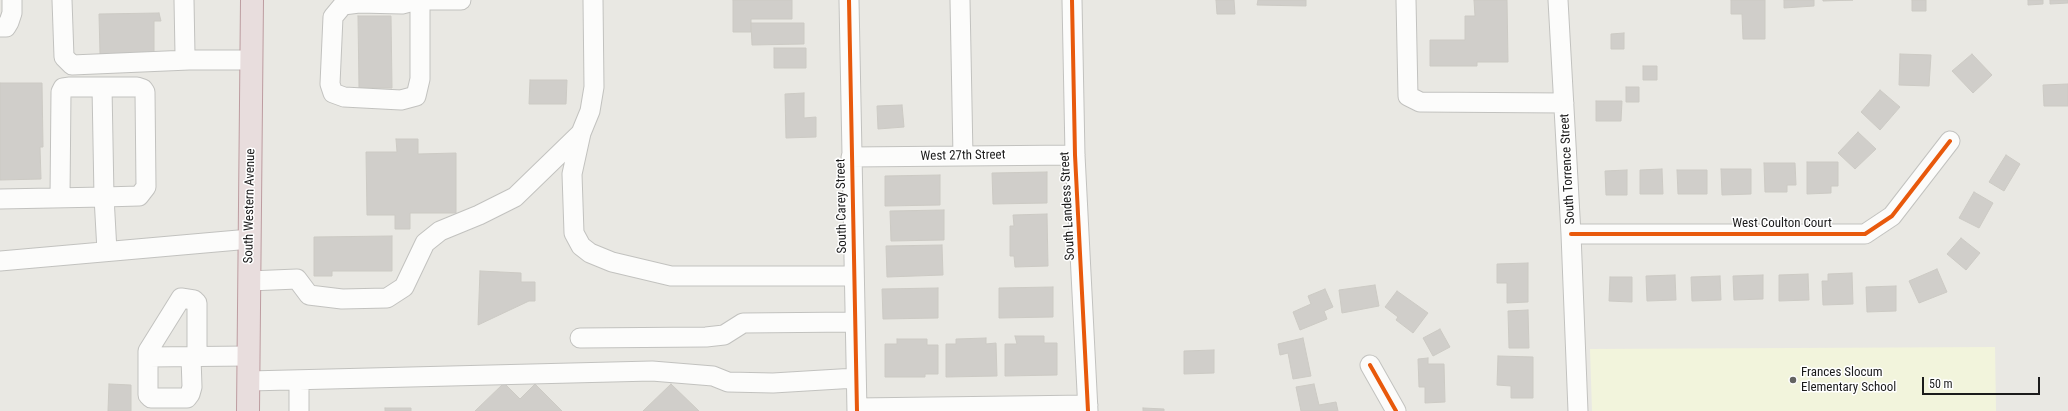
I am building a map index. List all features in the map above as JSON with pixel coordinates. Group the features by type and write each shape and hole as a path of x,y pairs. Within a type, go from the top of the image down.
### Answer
{"highway":[{"name":"South Western Avenue","path":"248,411 252,0"}],"street":[{"path":"0,27 6,27 9,22 12,13 12,0"},
{"path":"62,0 64,57 72,65 189,60 251,60"},
{"path":"184,0 185,54 189,60"},
{"path":"418,0 420,79 416,96 401,100 344,97 333,92 330,84 333,17 343,5 359,3 402,4 418,0"},
{"path":"426,0 461,0"},
{"path":"593,0 594,87 590,111 581,133 572,174 574,233 580,246 590,253 612,262 671,276 854,276"},
{"name":"South Carey Street","path":"849,0 857,409"},
{"path":"960,0 963,156"},
{"name":"South Landess Street","path":"1072,0 1075,155 1088,408"},
{"path":"1406,0 1408,96 1420,102 1564,103"},
{"name":"South Torrence Street","path":"1558,0 1571,234 1578,411"},
{"path":"102,87 104,197 107,252"},
{"path":"0,199 139,196 146,187 145,92 143,89 137,87 63,88 60,92 60,197"},
{"path":"249,281 297,279 309,295 342,299 387,298 404,287 425,243 440,231 479,215 515,197 581,133"},
{"name":"West Coulton Court","path":"1571,234 1865,234 1892,216 1950,141"},
{"name":"West 27th Street","path":"851,157 1075,155"},
{"path":"0,261 250,239"},
{"path":"181,298 194,300 197,303 194,357 192,386 190,394 187,398 151,398 148,396 148,351 181,298"},
{"path":"580,338 706,337 724,335 743,324 855,322"},
{"path":"148,357 249,356"},
{"path":"1370,365 1396,411"},
{"path":"248,381 652,371 713,376 728,382 773,383 856,378"},
{"path":"299,380 299,411"},
{"path":"857,409 1088,408"}],"shaded area":[{"name":"Frances Slocum Elementary School","path":"1995,347 1996,411 1592,411 1590,349"}],"building":[{"path":"733,0 792,0 792,19 751,19 751,32 733,32"},
{"path":"1216,0 1234,0 1235,14 1217,14"},
{"path":"1258,0 1306,0 1306,6 1257,5"},
{"path":"1474,0 1507,0 1508,62 1477,62 1477,66 1430,66 1430,40 1465,40 1465,16 1475,16"},
{"path":"1731,0 1765,0 1765,39 1743,39 1742,14 1731,14"},
{"path":"1784,0 1814,0 1814,6 1784,8"},
{"path":"1823,0 1853,0 1823,1"},
{"path":"1912,0 1926,0 1926,11 1912,11"},
{"path":"2028,0 2043,0 2043,4 2028,5"},
{"path":"2050,0 2068,0 2068,3 2050,4"},
{"path":"159,13 161,21 154,21 154,53 100,54 99,14"},
{"path":"358,16 391,16 392,88 359,88"},
{"path":"751,23 804,23 804,44 752,45"},
{"path":"1624,33 1624,49 1611,49 1611,34"},
{"path":"774,48 806,48 806,68 774,68"},
{"path":"1900,54 1931,55 1929,86 1899,85"},
{"path":"1972,54 1992,75 1973,93 1952,71"},
{"path":"1643,66 1657,66 1657,80 1643,80"},
{"path":"530,80 567,80 566,104 529,104"},
{"path":"0,83 42,83 43,147 40,147 41,179 0,180"},
{"path":"2068,84 2068,106 2044,106 2043,85"},
{"path":"1626,87 1639,87 1639,102 1626,102"},
{"path":"1880,90 1900,107 1880,130 1861,112"},
{"path":"804,93 804,118 816,117 816,137 786,138 785,94"},
{"path":"1596,101 1622,101 1621,121 1596,121"},
{"path":"902,105 904,127 878,129 877,106"},
{"path":"1858,132 1876,149 1855,169 1838,153"},
{"path":"396,139 418,139 418,154 456,153 456,213 410,213 410,229 395,229 395,215 367,215 366,152 397,152"},
{"path":"2006,155 2020,164 2004,191 1989,182"},
{"path":"1807,162 1838,162 1838,186 1831,186 1831,193 1807,194"},
{"path":"1764,163 1795,163 1796,185 1787,185 1787,192 1765,192"},
{"path":"1662,169 1663,194 1640,194 1640,170"},
{"path":"1721,169 1751,169 1751,194 1722,195"},
{"path":"1627,170 1627,195 1606,195 1605,171"},
{"path":"1677,170 1707,170 1707,194 1678,194"},
{"path":"1047,172 1047,203 993,204 992,173"},
{"path":"940,175 940,205 885,206 885,176"},
{"path":"1974,192 1993,203 1979,228 1959,218"},
{"path":"944,210 944,240 891,241 890,211"},
{"path":"1047,214 1048,266 1015,267 1014,256 1010,256 1010,226 1014,226 1013,215"},
{"path":"392,236 392,271 332,271 332,276 314,276 314,237"},
{"path":"1961,238 1980,253 1966,270 1947,254"},
{"path":"942,245 943,275 887,277 886,246"},
{"path":"1528,263 1528,302 1507,303 1507,283 1497,283 1497,264"},
{"path":"1937,269 1947,292 1919,303 1909,281"},
{"path":"480,271 521,273 521,282 535,282 535,301 529,301 478,325"},
{"path":"1852,273 1853,304 1823,305 1822,281 1828,281 1828,274"},
{"path":"1808,274 1809,300 1779,301 1779,275"},
{"path":"1675,275 1676,300 1647,301 1646,276"},
{"path":"1763,275 1763,299 1734,300 1733,276"},
{"path":"1720,276 1721,300 1692,301 1691,277"},
{"path":"1610,277 1632,277 1632,302 1609,301"},
{"path":"1375,285 1379,306 1342,313 1339,290"},
{"path":"1896,286 1896,311 1867,312 1866,287"},
{"path":"1053,287 1053,317 999,318 999,288"},
{"path":"938,288 938,318 883,319 882,289"},
{"path":"1325,289 1333,307 1324,311 1327,319 1300,330 1293,312 1311,304 1308,296"},
{"path":"1397,291 1428,313 1413,333 1396,320 1398,317 1385,307"},
{"path":"1528,310 1529,348 1509,348 1508,311"},
{"path":"1440,329 1450,347 1433,356 1423,338"},
{"path":"1015,336 1044,336 1044,343 1057,343 1057,375 1005,376 1005,344 1017,344"},
{"path":"986,338 986,344 996,343 997,376 946,377 946,344 956,344 956,339"},
{"path":"1303,338 1311,376 1293,379 1288,353 1280,355 1278,344"},
{"path":"897,339 927,339 927,345 938,345 938,374 925,374 925,377 885,377 885,344 897,344"},
{"path":"1214,350 1214,373 1184,374 1184,351"},
{"path":"1498,356 1533,357 1533,398 1511,398 1511,386 1497,385"},
{"path":"1428,358 1428,364 1444,364 1445,402 1425,403 1425,387 1419,387 1418,359"},
{"path":"504,383 520,399 535,384 562,411 475,411"},
{"path":"109,384 131,385 131,411 108,411"},
{"path":"671,384 699,411 643,411"},
{"path":"1314,384 1319,405 1336,402 1338,411 1301,411 1296,387"},
{"path":"385,408 411,408 411,411 385,411"},
{"path":"1143,408 1164,409 1164,411 1143,411"}],"cycle path":[{"path":"849,0 857,411"},
{"path":"1072,0 1075,155 1088,411"},
{"path":"1571,234 1865,234 1892,216 1950,141"},
{"path":"1370,365 1396,411"}],"place":[{"name":"Frances Slocum Elementary School","path":"1793,380"}]}
